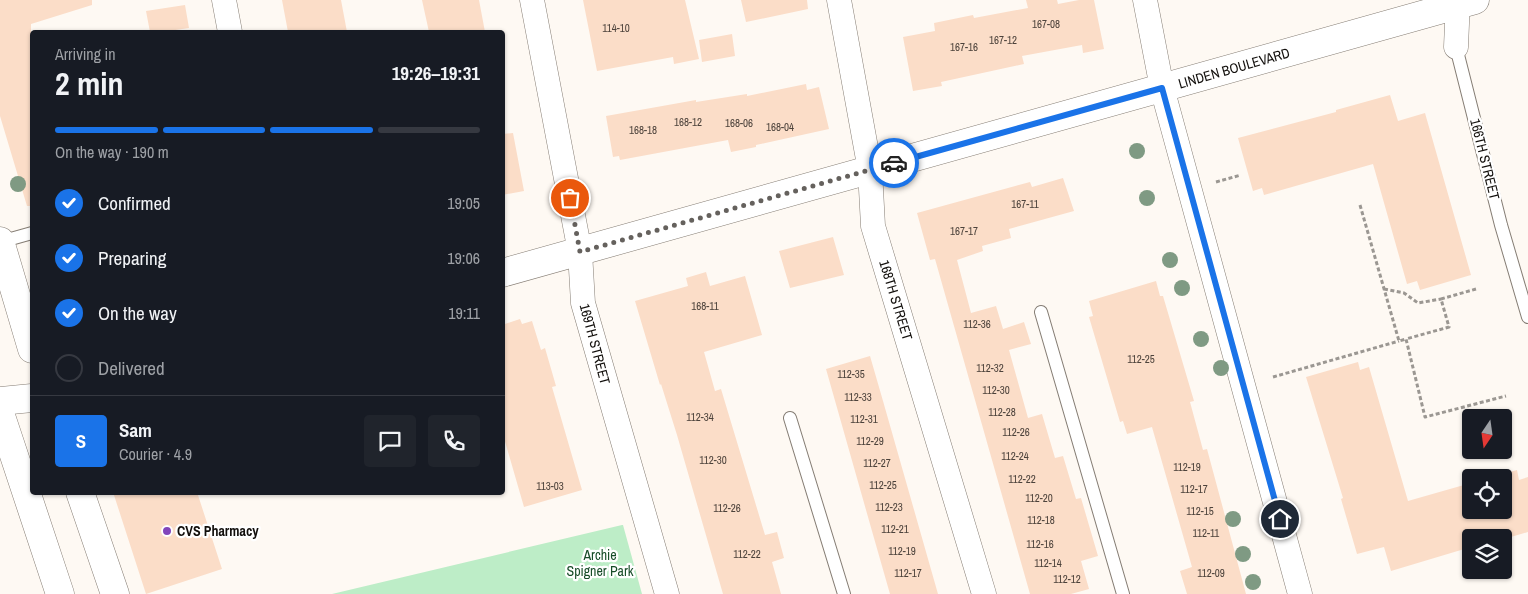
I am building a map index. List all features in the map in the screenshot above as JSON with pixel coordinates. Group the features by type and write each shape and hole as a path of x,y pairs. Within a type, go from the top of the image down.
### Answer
{"main road":[{"name":"LINDEN BOULEVARD","path":"505,272 1464,2"},
{"path":"0,241 30,342"},
{"path":"0,401 30,398"},
{"path":"0,413 60,594"},
{"path":"81,495 115,594"}],"street":[{"path":"224,0 230,30"},
{"name":"169TH STREET","path":"532,0 580,252 583,303 668,594"},
{"name":"168TH STREET","path":"839,0 870,170 873,226 984,594"},
{"path":"1145,0 1162,88 1300,594"},
{"name":"166TH STREET","path":"1456,47 1464,2"}],"lane":[{"name":"166TH STREET","path":"1456,47 1502,225 1528,316"},
{"path":"0,241 30,234"},
{"path":"1041,312 1123,594"},
{"path":"790,418 844,594"}],"path":[{"path":"1216,182 1241,175"},
{"path":"1360,205 1399,342"},
{"path":"1384,289 1404,293 1418,303 1441,299 1476,289"},
{"path":"1273,377 1449,327 1441,299"},
{"path":"1406,339 1425,417 1506,396"}],"green space":[{"name":"Archie Spigner Park","path":"622,525 642,594 332,594"}],"building":[{"path":"0,0 92,0 92,5 31,24 30,206 27,206 0,116"},
{"path":"282,0 341,0 347,30 288,30"},
{"path":"422,0 479,0 485,30 429,30"},
{"path":"583,0 685,0 699,59 674,64 673,57 597,71"},
{"path":"741,0 807,0 808,9 746,22"},
{"path":"1026,0 1057,0 1058,4 1079,0 1094,0 1104,49 1083,53 1082,45 1022,56 1024,64 941,82 942,86 913,91 903,37 935,31 934,23 973,15 974,18 1028,8"},
{"path":"185,5 189,28 150,30 146,11"},
{"path":"732,34 735,56 702,62 699,40"},
{"path":"806,84 807,90 819,87 829,129 731,152 728,140 620,160 619,156 613,157 606,116 696,100 696,102 747,94 747,96"},
{"path":"1390,95 1398,121 1425,113 1471,275 1420,290 1417,281 1407,284 1373,164 1264,195 1262,188 1253,191 1238,138 1336,112 1336,110"},
{"path":"513,133 524,191 505,194 505,134"},
{"path":"1063,178 1074,211 1009,229 1011,238 982,246 983,251 957,260 971,313 996,306 1003,329 1024,322 1031,344 1009,350 1028,418 1042,414 1055,458 1063,456 1076,499 1081,498 1098,556 1081,561 1089,589 1071,594 1030,594 935,259 930,260 917,213 1030,182 1032,187"},
{"path":"833,237 844,275 790,288 779,251"},
{"path":"706,272 710,286 745,276 762,335 704,352 715,391 721,389 765,535 777,532 784,558 772,562 781,594 723,594 677,435 635,301 688,286 686,278"},
{"path":"1156,281 1160,296 1163,296 1194,401 1190,402 1203,450 1207,449 1246,594 1187,594 1180,571 1192,567 1152,427 1127,434 1123,421 1120,422 1089,317 1093,316 1089,301"},
{"path":"520,319 522,324 532,321 541,350 545,348 556,386 552,387 582,490 524,507 505,441 505,324"},
{"path":"870,356 938,594 890,594 870,524 826,369"},
{"path":"1358,362 1360,370 1369,367 1408,501 1462,486 1462,519 1512,519 1512,471 1517,470 1519,480 1528,477 1528,532 1512,537 1512,529 1462,529 1462,550 1391,571 1384,547 1357,554 1341,499 1343,498 1306,377"},
{"name":"CVS Pharmacy","path":"114,495 198,495 222,569 146,594"}],"way so far":[{"path":"570,198 580,252 894,163"}],"place":[{"name":"CVS Pharmacy","path":"167,531"}],"route":[{"path":"894,163 1162,88 1280,519"}]}
